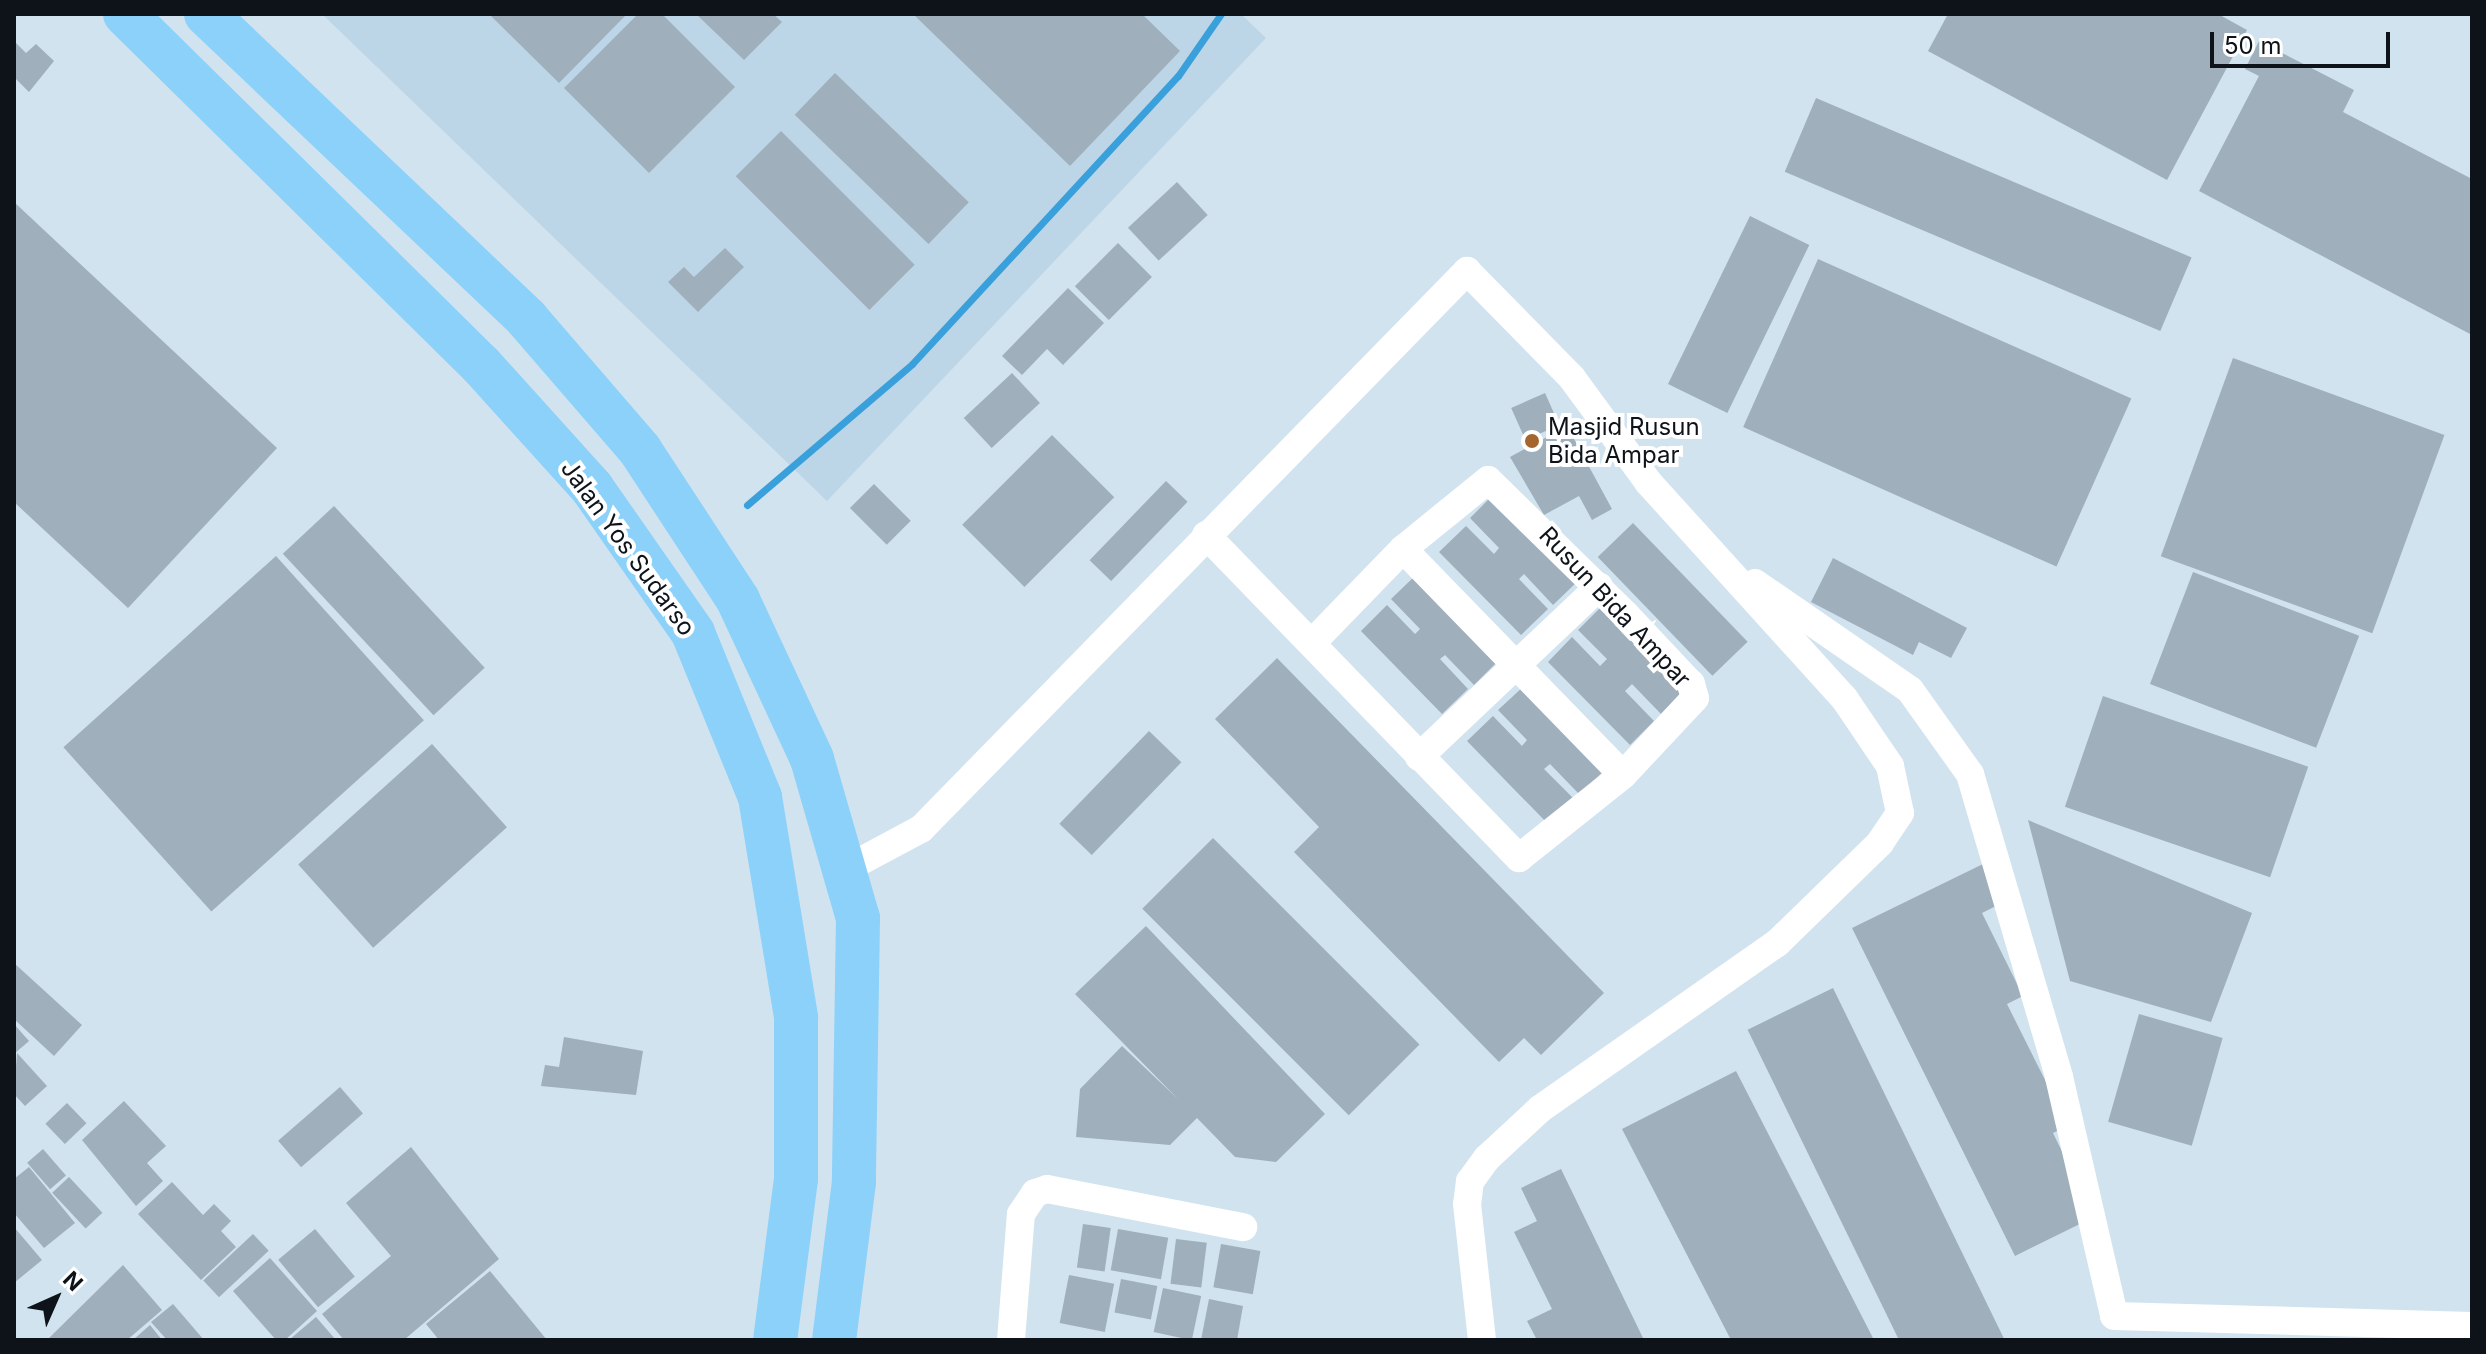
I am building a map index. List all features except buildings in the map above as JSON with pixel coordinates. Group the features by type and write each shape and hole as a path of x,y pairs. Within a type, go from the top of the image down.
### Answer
{"main road":[{"name":"Jalan Yos Sudarso","path":"125,14 481,365 592,488 693,633 760,797 796,1018 796,1179 775,1340"},
{"path":"206,14 527,319 640,450 756,638 812,759 858,918 854,1182 834,1340"},
{"path":"481,365 527,319"},
{"path":"707,666 756,638"}],"street":[{"path":"846,869 921,829 1467,271 1572,378 1705,547 1844,698 1890,766 1900,813 1880,843 1767,952 1540,1109 1487,1158 1470,1181 1467,1204 1482,1340"},
{"name":"Rusun Bida Ampar","path":"1206,535 1519,858 1623,775 1693,703 1695,691 1599,587 1488,480 1403,549 1312,643"},
{"path":"1705,547 1910,690 1970,774 2059,1077 2114,1316 2472,1326"},
{"path":"1403,549 1623,775"},
{"path":"1419,757 1599,587"},
{"path":"1011,1340 1021,1214 1035,1193 1047,1189 1243,1227"}],"shaded area":[{"path":"322,14 1241,14 1266,38 827,501"}],"waterway":[{"path":"747,505 912,364 1178,76 1221,14"}],"place":[{"name":"Masjid Rusun Bida Ampar","path":"1532,441"}]}
